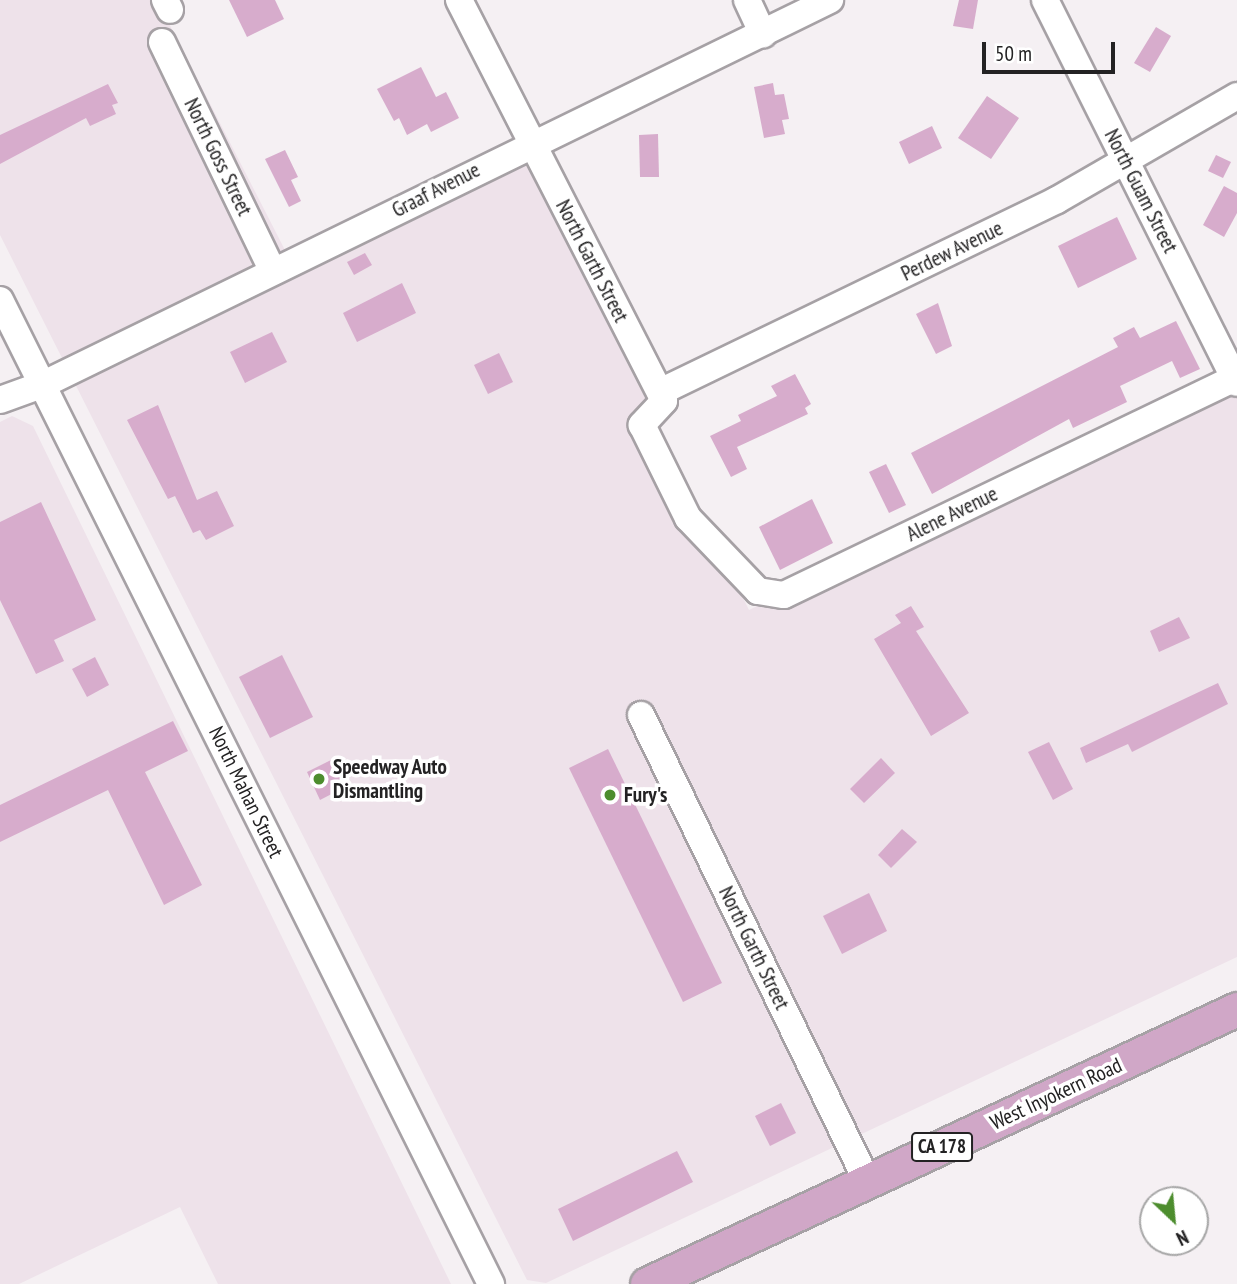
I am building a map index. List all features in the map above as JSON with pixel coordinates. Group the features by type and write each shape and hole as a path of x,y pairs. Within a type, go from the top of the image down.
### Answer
{"main road":[{"name":"West Inyokern Road","path":"647,1284 1237,1009"}],"street":[{"name":"North Garth Street","path":"459,0 660,392"},
{"path":"747,0 763,34"},
{"name":"Graaf Avenue","path":"0,400 44,384 531,143 830,0"},
{"name":"North Guam Street","path":"1045,0 1236,380"},
{"name":"North Goss Street","path":"162,42 273,272"},
{"name":"Perdew Avenue","path":"660,392 1057,200 1124,158 1237,96"},
{"name":"North Mahan Street","path":"0,300 491,1284"},
{"name":"Alene Avenue","path":"660,392 664,401 642,425 688,518 758,591 784,595 1236,380"},
{"name":"North Garth Street","path":"641,715 867,1181"}],"shaded area":[{"path":"0,0 157,0 288,256 520,142 749,610 1237,374 1237,957 546,1283 527,1280 0,235"},
{"path":"12,416 33,426 451,1284 218,1284 180,1207 19,1284 0,1284 0,422"}],"building":[{"path":"229,0 275,0 284,19 247,37"},
{"path":"959,0 978,0 973,29 953,26"},
{"path":"1156,27 1171,36 1150,72 1134,63"},
{"path":"421,67 436,97 446,92 459,118 431,132 427,124 407,135 399,118 394,121 377,89"},
{"path":"773,83 775,95 784,94 789,119 782,120 785,134 764,138 754,87"},
{"path":"108,84 118,103 112,105 116,114 90,126 86,118 0,164 0,135"},
{"path":"987,96 1019,118 991,159 958,138"},
{"path":"932,126 942,148 909,164 899,142"},
{"path":"658,134 659,177 640,177 639,135"},
{"path":"285,150 298,177 291,180 301,201 289,207 265,159"},
{"path":"1216,155 1231,162 1223,178 1208,171"},
{"path":"1224,186 1237,193 1237,213 1224,237 1203,225"},
{"path":"1117,217 1137,259 1078,288 1058,246"},
{"path":"365,253 372,265 354,275 347,262"},
{"path":"402,283 416,313 357,342 343,313"},
{"path":"938,303 952,346 936,354 916,314"},
{"path":"1176,321 1200,369 1180,378 1172,361 1120,386 1127,402 1073,428 1069,419 932,494 911,453 1118,347 1113,338 1134,327 1140,338"},
{"path":"272,332 287,362 245,383 230,352"},
{"path":"499,353 513,382 488,394 474,365"},
{"path":"795,374 811,404 805,408 808,414 737,447 747,469 731,477 710,436 741,421 738,415 777,396 771,386"},
{"path":"158,405 197,500 217,491 234,526 206,540 200,530 193,533 175,496 168,499 127,420"},
{"path":"886,464 906,505 889,513 869,472"},
{"path":"812,499 833,543 780,570 759,527"},
{"path":"41,502 96,620 54,640 64,661 36,674 0,600 0,522"},
{"path":"911,606 924,627 916,631 969,713 931,736 874,639 901,623 895,615"},
{"path":"1179,617 1190,638 1159,652 1150,631"},
{"path":"282,655 313,717 270,738 239,677"},
{"path":"95,657 109,685 87,697 72,669"},
{"path":"1218,683 1228,704 1132,752 1128,744 1086,763 1080,748"},
{"path":"173,721 188,751 145,772 202,885 164,905 108,790 0,842 0,805"},
{"path":"1049,742 1073,789 1053,800 1028,752"},
{"path":"608,749 722,983 683,1002 569,768"},
{"path":"337,757 351,784 320,800 307,772"},
{"path":"881,758 895,773 864,803 850,789"},
{"path":"902,829 917,842 891,868 878,855"},
{"path":"869,893 887,931 842,954 823,916"},
{"path":"781,1103 796,1133 770,1146 755,1116"},
{"path":"677,1151 693,1182 573,1241 558,1209"}],"place":[{"name":"Speedway Auto Dismantling","path":"319,779"},
{"name":"Fury's","path":"610,795"}]}
